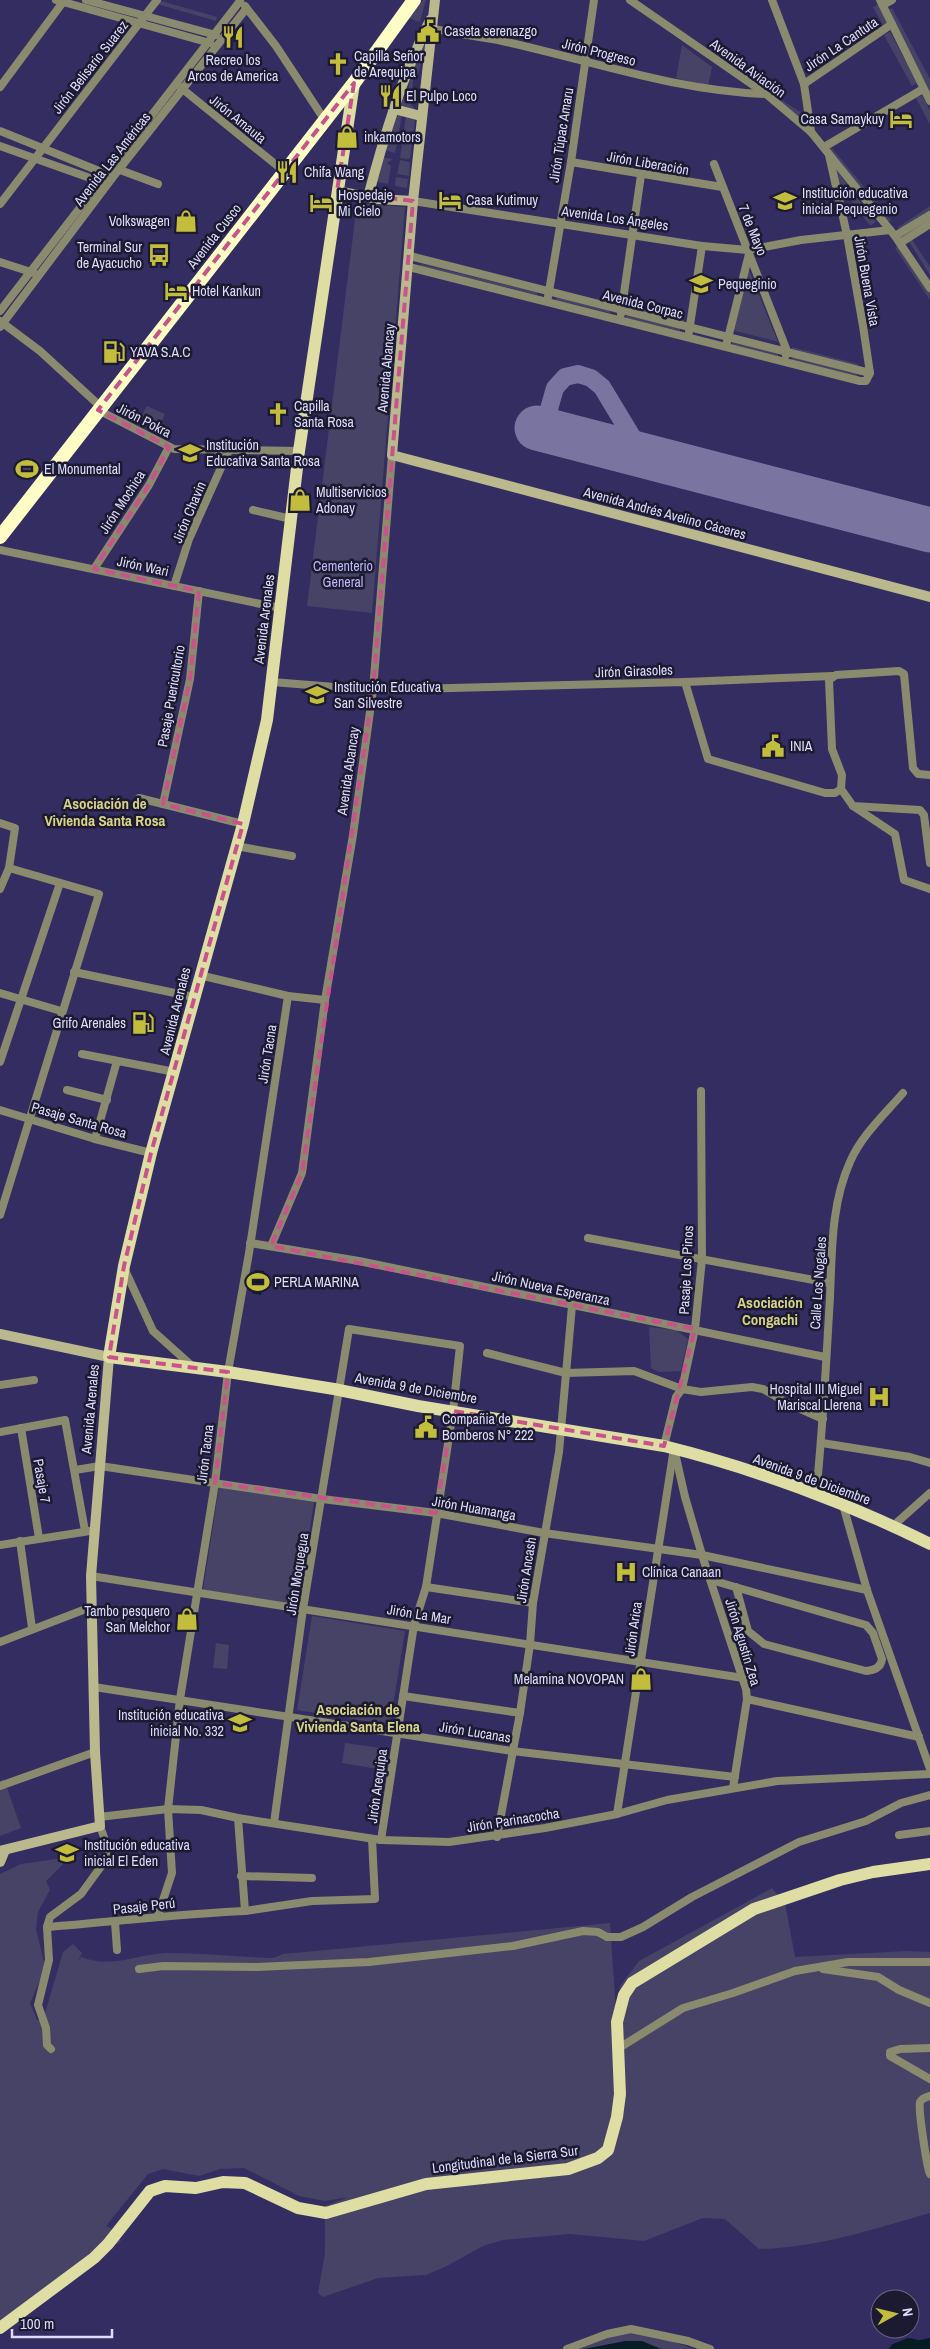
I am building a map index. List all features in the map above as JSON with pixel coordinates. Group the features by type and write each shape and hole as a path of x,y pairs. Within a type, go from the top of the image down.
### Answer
{"highway":[{"name":"Avenida Cusco","path":"0,537 285,172 324,119 354,83 414,0"}],"main road":[{"name":"Avenida Arenales","path":"110,1357 124,1266 151,1152 175,1072 199,975 243,824 267,720 299,451 337,192 345,154 354,83"},
{"name":"Avenida 9 de Diciembre","path":"110,1357 339,1389 453,1411 669,1447 843,1505 930,1544"},
{"name":"Longitudinal de la Sierra Sur","path":"0,2328 94,2258 108,2244 143,2198 150,2191 158,2187 196,2188 235,2181 245,2183 298,2208 326,2213 426,2184 568,2169 587,2164 608,2150 614,2135 620,2094 617,2022 619,2008 632,1983 754,1909 820,1886 873,1872 930,1864"}],"street":[{"path":"86,0 223,37"},
{"name":"Jirón Belisario Suarez","path":"0,204 157,0"},
{"path":"240,0 276,46 324,119"},
{"name":"Avenida Las Américas","path":"110,175 120,170 180,87 207,42 240,0"},
{"path":"368,197 388,121 415,50 429,28 435,0"},
{"name":"Jirón Túpac Amaru","path":"547,302 571,162 594,0"},
{"name":"Avenida Aviación","path":"630,0 766,94 812,132 895,236 930,288"},
{"path":"772,0 804,84 812,132"},
{"name":"Jirón La Cantuta","path":"882,2 892,0"},
{"path":"0,87 64,1 217,45"},
{"path":"882,2 930,101"},
{"name":"Avenida Las Américas","path":"1,324 39,275 110,175 180,87 246,9"},
{"name":"Jirón La Cantuta","path":"804,84 892,24"},
{"name":"Jirón Progreso","path":"429,28 502,41 672,82 734,93 766,94"},
{"name":"Avenida Abancay","path":"271,1246 302,1174 325,1000 353,835 373,690 429,28"},
{"name":"Jirón Amauta","path":"180,87 285,172"},
{"path":"824,147 923,89"},
{"path":"394,109 421,116"},
{"path":"0,131 110,175"},
{"path":"0,146 104,183"},
{"name":"Jirón Buena Vista","path":"829,154 847,235 870,373"},
{"name":"Jirón Liberación","path":"571,162 722,187"},
{"name":"7 de Mayo","path":"714,164 787,352"},
{"path":"120,170 158,184"},
{"path":"621,316 641,175"},
{"name":"Avenida Las Américas","path":"0,311 104,183"},
{"name":"Avenida Los Ángeles","path":"337,192 632,233 702,246 748,252 847,235 895,236"},
{"path":"895,236 930,214"},
{"path":"895,236 930,224"},
{"path":"688,337 702,246"},
{"path":"726,347 748,252"},
{"path":"0,262 39,275"},
{"name":"Avenida Corpac","path":"410,262 547,302 621,316 689,329 870,373 866,381 860,381 688,337 621,316 549,293 410,262"},
{"name":"Jirón Pokra","path":"1,324 40,352 99,409 169,447 174,449 299,451"},
{"path":"785,362 787,352"},
{"name":"Jirón Mochica","path":"94,569 149,485 169,447"},
{"name":"Jirón Chavin","path":"174,586 189,539 229,450"},
{"name":"Avenida Andrés Avelino Cáceres","path":"392,455 930,597"},
{"path":"253,510 291,519"},
{"name":"Jirón Wari","path":"0,550 280,608"},
{"name":"Pasaje Puericultorio","path":"163,804 190,679 198,591"},
{"path":"685,682 832,676 899,671 904,674 913,768 918,774 930,775"},
{"path":"832,676 829,680 832,749 842,775 841,789 853,806 895,834 904,880 925,885 930,889"},
{"name":"Jirón Girasoles","path":"272,682 373,690 685,682 708,759 825,793 835,793 841,789"},
{"path":"139,798 243,824"},
{"path":"853,806 920,810 924,815 930,863"},
{"path":"0,824 15,828 8,868 2,877 0,889"},
{"path":"236,846 292,856"},
{"path":"0,1215 61,1011 99,894 8,868"},
{"path":"0,1062 60,883"},
{"path":"74,972 194,997"},
{"path":"199,975 288,996 325,1000"},
{"path":"0,993 61,1011"},
{"name":"Jirón Tacna","path":"158,1915 172,1873 168,1809 180,1699 215,1483 228,1372 288,996"},
{"path":"82,1054 175,1072"},
{"path":"95,1139 117,1061"},
{"path":"67,1090 107,1100"},
{"name":"Pasaje Los Pinos","path":"669,1447 676,1397 682,1389 695,1329 702,1259 701,1091"},
{"name":"Calle Los Nogales","path":"816,1495 822,1443 825,1357 837,1200 843,1180 858,1146 902,1093"},
{"name":"Pasaje Santa Rosa","path":"0,1110 95,1139 151,1152"},
{"path":"588,1238 830,1283"},
{"name":"Jirón Nueva Esperanza","path":"250,1242 360,1260 572,1306 695,1329 825,1357"},
{"path":"124,1266 128,1280 152,1331 195,1368"},
{"name":"Jirón Ancash","path":"497,1837 520,1713 530,1644 533,1604 561,1428 572,1306"},
{"name":"Jirón Moquegua","path":"274,1823 304,1609 349,1329"},
{"name":"Jirón Arequipa","path":"349,1329 460,1346 453,1411 426,1587 414,1625 381,1840"},
{"name":"Avenida 9 de Diciembre","path":"0,1334 110,1357"},
{"path":"487,1353 566,1373 634,1372 682,1389 701,1392 752,1387 763,1389 787,1403 823,1419"},
{"name":"Avenida Arenales","path":"47,1927 50,1916 81,1894 105,1861 107,1846 99,1822 95,1752 90,1531 100,1466 110,1357"},
{"path":"0,1385 34,1380"},
{"path":"0,1432 65,1420 90,1531 0,1545"},
{"name":"Pasaje 7","path":"21,1428 39,1538"},
{"path":"822,1443 910,1456 930,1463"},
{"name":"Jirón Arica","path":"617,1814 657,1550 669,1447"},
{"name":"Jirón Agustín Zea","path":"669,1447 702,1555 743,1678 747,1699 734,1788"},
{"name":"Jirón Huamanga","path":"75,1470 100,1466 322,1499 436,1513 544,1533 702,1555 867,1590"},
{"path":"893,1526 930,1493"},
{"path":"843,1505 867,1590 930,1769"},
{"path":"20,1541 32,1628"},
{"name":"Jirón La Mar","path":"92,1576 743,1678"},
{"path":"711,1580 736,1587 866,1625 872,1633 882,1659 882,1664 874,1670 866,1671 764,1644 748,1631 736,1587"},
{"path":"426,1587 533,1604"},
{"path":"0,1642 32,1628 91,1607"},
{"name":"Jirón Lucanas","path":"94,1687 512,1751 735,1776"},
{"path":"403,1696 520,1713"},
{"path":"747,1699 919,1737"},
{"path":"0,1786 95,1752"},
{"name":"Jirón Parinacocha","path":"99,1822 168,1809 201,1810 238,1818 372,1839 449,1842 497,1837 617,1814 667,1800 777,1780 930,1774"},
{"path":"139,1969 163,1966 257,1968 369,1962 513,1946 583,1931 598,1932 607,1937 621,1936 643,1927 692,1897 798,1842 866,1821 901,1803 930,1795"},
{"path":"238,1818 245,1912"},
{"path":"0,1862 2,1851 99,1822"},
{"path":"899,1835 930,1831"},
{"name":"Pasaje Perú","path":"47,1927 115,1922 158,1915 245,1912 312,1901 376,1899 372,1839"},
{"path":"241,1876 312,1878"},
{"path":"115,1922 117,1950"},
{"path":"47,1927 49,1960 46,1981 38,2005 46,2028 47,2045 51,2049"},
{"path":"619,2048 683,2008 795,1971 865,1961 930,1962"},
{"path":"814,1968 878,1977 899,1990 930,2004"},
{"path":"930,2048 900,2049 890,2052 890,2056 897,2061 930,2079"},
{"path":"930,2096 923,2099 920,2103 921,2124 930,2174"},
{"path":"566,2349 607,2334 631,2329 688,2341 710,2349"}],"highlighted area":[{"path":"354,83 337,191 413,201 373,690 302,1173 271,1246 695,1329 664,1446 453,1411 436,1513 215,1483 228,1372 109,1357 124,1266 151,1153 243,824 163,804 190,679 199,591 94,569 149,485 169,447 98,410"}],"green space":[{"path":"158,0 217,17 216,21 157,4"},
{"path":"423,0 426,0 420,22 408,18"},
{"path":"879,4 890,23 884,27 873,7"},
{"path":"892,8 930,79 930,91 887,11"},
{"path":"429,32 418,75 414,75 410,102 415,110 396,105 401,96 407,100 411,73"},
{"path":"890,32 917,83 912,86 884,35"},
{"path":"682,45 712,67 708,86 676,78"},
{"path":"764,89 805,115 805,119 803,120"},
{"path":"922,95 930,111 930,125 916,98"},
{"path":"396,113 402,115 395,153 385,150"},
{"path":"406,116 415,119 410,159 400,158"},
{"path":"831,147 891,220 887,223 830,151"},
{"path":"381,157 393,159 387,163 391,166 388,184 374,181"},
{"path":"400,160 410,162 409,176 397,174"},
{"path":"833,166 876,222 870,226 838,182"},
{"path":"396,177 408,179 407,188 395,186"},
{"name":"Cementerio General","path":"357,203 405,207 372,613 307,606"},
{"path":"930,206 930,211 902,229 897,228"},
{"path":"909,235 930,267 930,275 906,237"},
{"path":"899,245 930,292 930,300 895,248"},
{"path":"746,263 778,342 732,330"},
{"path":"421,264 537,292 537,295 420,266"},
{"path":"557,297 609,310 610,313 555,300"},
{"path":"627,307 684,320 684,322"},
{"path":"627,315 680,328 680,331 625,318"},
{"path":"733,342 778,353 778,356 731,345"},
{"path":"792,347 858,364 858,366 791,351"},
{"path":"793,357 857,374 857,376 856,378 791,360"},
{"path":"147,406 165,414 158,430 139,420"},
{"name":"El Monumental","path":"23,458 38,470 31,480 16,468"},
{"path":"649,1327 676,1330 688,1339 681,1371 659,1372 651,1368"},
{"path":"219,1487 314,1502 298,1605 203,1590"},
{"path":"312,1616 405,1631 390,1725 297,1710"},
{"path":"216,1643 229,1645 227,1669 213,1668"},
{"path":"345,1743 381,1748 378,1769 342,1763"},
{"path":"4,1779 21,1828 0,1836 0,1781"},
{"path":"70,1857 46,1881 50,1890 38,1912 36,1929 44,1962 42,1976 30,2003 37,2020 43,2020 63,1952 73,1944 82,1953 77,1962 81,1957 104,1962 168,1953 273,1958 283,1954 610,1923 616,2013 620,1986 639,1961 772,1888 785,1903 795,1957 907,1951 930,1952 930,2213 845,2237 781,2248 759,2249 725,2219 703,2218 644,2241 570,2234 503,2240 483,2246 426,2275 378,2278 323,2297 318,2293 325,2253 325,2206 349,2197 325,2201 299,2196 244,2168 220,2169 199,2176 163,2169 148,2174 106,2226 112,2229 121,2241 0,2327 0,1874 21,1864"},
{"path":"626,2332 658,2336 693,2349 560,2349"}],"water":[{"name":"PERLA MARINA","path":"255,1270 264,1271 261,1295 252,1293"},
{"path":"930,2338 930,2349 927,2349 924,2345 905,2349 888,2349 893,2345"},
{"path":"625,2341 642,2341 661,2349 584,2349"}],"waterway":[{"path":"896,2349 909,2344 929,2349"}],"taxiway":[{"path":"543,430 555,388 565,377 578,374 591,378 602,387 637,445 650,458"}],"runway":[{"path":"537,428 930,530"}],"place":[{"name":"Caseta serenazgo","path":"428,31"},
{"name":"Recreo los Arcos de America","path":"233,37"},
{"name":"Capilla Señor de Arequipa","path":"338,64"},
{"name":"El Pulpo Loco","path":"390,96"},
{"name":"Casa Samaykuy","path":"901,119"},
{"name":"inkamotors","path":"347,137"},
{"name":"Chifa Wang","path":"287,172"},
{"name":"Casa Kutimuy","path":"450,200"},
{"name":"Institución educativa inicial Pequegenio","path":"785,201"},
{"name":"Hospedaje Mi Cielo","path":"321,203"},
{"name":"Volkswagen","path":"186,221"},
{"name":"Terminal Sur de Ayacucho","path":"159,255"},
{"name":"Pequeginio","path":"701,284"},
{"name":"Hotel Kankun","path":"176,291"},
{"name":"YAVA S.A.C","path":"114,352"},
{"name":"Capilla Santa Rosa","path":"278,414"},
{"name":"Institución Educativa Santa Rosa","path":"190,453"},
{"name":"El Monumental","path":"27,469"},
{"name":"Multiservicios Adonay","path":"300,500"},
{"name":"Institución Educativa San Silvestre","path":"317,695"},
{"name":"INIA","path":"773,746"},
{"name":"Grifo Arenales","path":"143,1023"},
{"name":"PERLA MARINA","path":"258,1282"},
{"name":"Hospital III Miguel Mariscal Llerena","path":"879,1397"},
{"name":"Compañia de Bomberos N° 222","path":"426,1427"},
{"name":"Clínica Canaan","path":"626,1572"},
{"name":"Tambo pesquero San Melchor","path":"187,1619"},
{"name":"Melamina NOVOPAN","path":"641,1679"},
{"name":"Institución educativa inicial No. 332","path":"240,1723"},
{"name":"Institución educativa inicial El Eden","path":"67,1853"}],"district":[{"name":"Asociación de Vivienda Santa Rosa","path":"105,812"},
{"name":"Asociación Congachi","path":"770,1310"},
{"name":"Asociación de Vivienda Santa Elena","path":"358,1718"}]}
